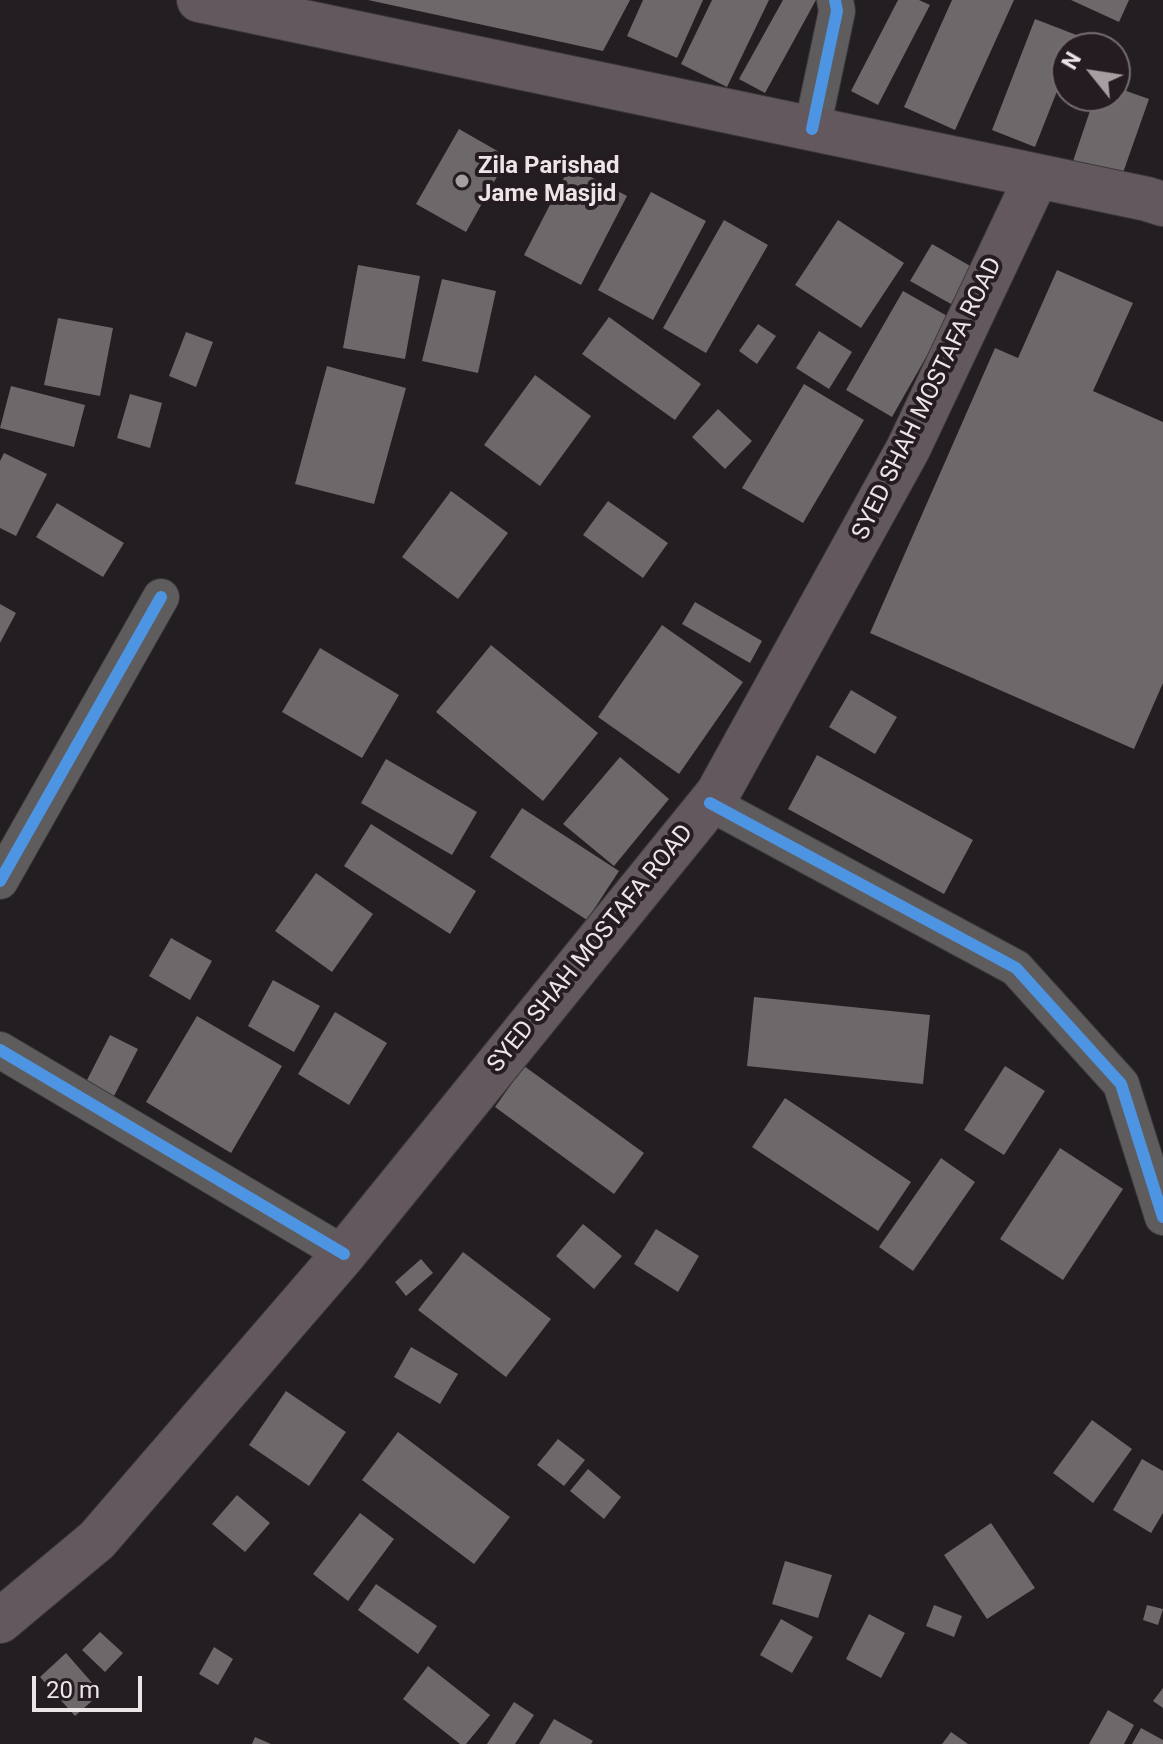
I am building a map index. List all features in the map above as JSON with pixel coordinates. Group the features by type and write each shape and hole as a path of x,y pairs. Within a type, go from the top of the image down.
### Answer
{"highway":[{"path":"199,0 1163,204"},
{"name":"SYED SHAH MOSTAFA ROAD","path":"0,1621 97,1540 344,1254 718,793 908,449 1037,176"}],"street":[{"path":"812,129 837,11 835,0"},
{"path":"0,881 161,597"},
{"path":"710,803 1016,968 1121,1084 1163,1217"},
{"path":"0,1050 344,1254"}],"building":[{"path":"368,0 630,0 603,51"},
{"path":"643,0 703,0 677,58 627,36"},
{"path":"712,0 769,0 727,87 681,64"},
{"path":"783,0 816,0 765,93 739,79"},
{"path":"898,0 919,0 930,5 878,105 851,91"},
{"path":"952,0 1014,0 955,130 904,107"},
{"path":"1071,0 1129,0 1119,22"},
{"path":"1035,19 1069,32 1051,32 1051,106 1035,147 992,130"},
{"path":"1131,93 1149,99 1118,187 1070,170 1090,112 1131,112"},
{"name":"Zila Parishad Jame Masjid","path":"459,129 508,157 466,232 416,204"},
{"path":"570,166 627,196 581,285 524,255"},
{"path":"651,192 706,221 653,320 598,290"},
{"path":"724,220 768,245 706,353 663,328"},
{"path":"838,220 904,263 861,328 795,285"},
{"path":"932,244 972,267 951,304 910,281"},
{"path":"358,265 420,276 405,359 343,348"},
{"path":"1057,270 1133,303 1093,391 1163,422 1163,683 1134,749 870,633 995,348 1018,358"},
{"path":"442,279 496,291 478,373 422,361"},
{"path":"903,291 949,317 892,417 846,390"},
{"path":"609,317 701,384 675,420 582,354"},
{"path":"58,318 113,328 100,396 44,385"},
{"path":"758,324 776,336 757,364 739,351"},
{"path":"819,331 852,352 829,389 796,368"},
{"path":"186,332 213,342 196,387 169,376"},
{"path":"327,366 406,388 374,504 295,484"},
{"path":"535,375 591,416 540,486 484,445"},
{"path":"804,384 864,420 803,523 742,488"},
{"path":"11,386 85,405 74,447 0,428"},
{"path":"130,394 162,403 150,448 117,438"},
{"path":"718,409 752,441 725,469 692,437"},
{"path":"4,453 47,474 16,536 0,528 0,461"},
{"path":"451,491 508,533 458,599 402,557"},
{"path":"608,501 668,543 643,578 583,535"},
{"path":"57,503 124,543 103,577 36,537"},
{"path":"695,602 762,641 750,663 682,624"},
{"path":"0,604 16,613 0,643"},
{"path":"662,625 743,682 679,774 598,717"},
{"path":"491,645 598,733 543,801 436,712"},
{"path":"320,648 399,695 362,758 282,712"},
{"path":"851,690 897,717 875,754 829,727"},
{"path":"817,755 973,840 944,894 788,809"},
{"path":"620,757 669,799 614,866 563,824"},
{"path":"386,759 477,812 452,855 361,803"},
{"path":"522,808 619,871 587,920 490,857"},
{"path":"371,824 476,891 450,934 344,866"},
{"path":"316,873 373,914 332,972 275,931"},
{"path":"171,938 212,961 190,1000 149,976"},
{"path":"273,980 320,1006 294,1052 248,1026"},
{"path":"754,997 930,1015 923,1084 747,1066"},
{"path":"335,1012 387,1043 349,1105 298,1074"},
{"path":"197,1016 282,1066 231,1153 146,1102"},
{"path":"110,1035 138,1049 114,1096 86,1082"},
{"path":"524,1066 644,1153 614,1194 495,1107"},
{"path":"1005,1066 1045,1091 1004,1155 964,1130"},
{"path":"785,1098 911,1182 878,1231 752,1147"},
{"path":"1060,1148 1123,1189 1063,1280 1000,1239"},
{"path":"941,1158 975,1182 913,1271 879,1247"},
{"path":"583,1224 622,1256 594,1289 556,1256"},
{"path":"656,1229 699,1256 678,1292 634,1264"},
{"path":"463,1252 551,1319 506,1377 418,1310"},
{"path":"421,1259 433,1273 406,1296 395,1282"},
{"path":"411,1347 458,1374 440,1404 394,1377"},
{"path":"286,1391 346,1432 309,1486 249,1445"},
{"path":"1092,1420 1132,1449 1093,1503 1053,1473"},
{"path":"398,1432 510,1517 474,1564 362,1480"},
{"path":"558,1439 585,1460 564,1486 537,1465"},
{"path":"1142,1459 1163,1471 1163,1513 1151,1533 1113,1510"},
{"path":"588,1469 621,1497 604,1519 570,1491"},
{"path":"237,1495 270,1523 245,1552 212,1524"},
{"path":"360,1513 394,1539 348,1601 313,1574"},
{"path":"991,1523 1035,1588 987,1619 944,1555"},
{"path":"785,1561 832,1575 818,1618 772,1604"},
{"path":"376,1584 437,1626 418,1654 358,1610"},
{"path":"934,1605 962,1616 954,1637 926,1626"},
{"path":"1147,1605 1163,1609 1158,1625 1143,1620"},
{"path":"869,1614 905,1633 881,1678 846,1659"},
{"path":"781,1619 813,1637 792,1673 760,1655"},
{"path":"100,1632 123,1653 105,1672 82,1650"},
{"path":"214,1647 233,1659 218,1685 199,1674"},
{"path":"66,1653 101,1693 75,1716 40,1677"},
{"path":"428,1666 490,1715 466,1744 460,1744 403,1699"},
{"path":"1163,1688 1163,1708 1153,1701"},
{"path":"514,1702 534,1715 515,1744 487,1744"},
{"path":"1108,1710 1134,1725 1124,1744 1089,1744"},
{"path":"554,1719 593,1741 591,1744 539,1744"},
{"path":"1141,1728 1163,1740 1163,1744 1132,1744"},
{"path":"951,1732 968,1744 942,1744"},
{"path":"255,1737 271,1744 252,1744"}],"cycle path":[{"path":"812,129 837,11 835,0"},
{"path":"0,881 161,597"},
{"path":"710,803 1016,968 1121,1084 1163,1217"},
{"path":"0,1050 344,1254"}],"place":[{"name":"Zila Parishad Jame Masjid","path":"462,181"}]}
